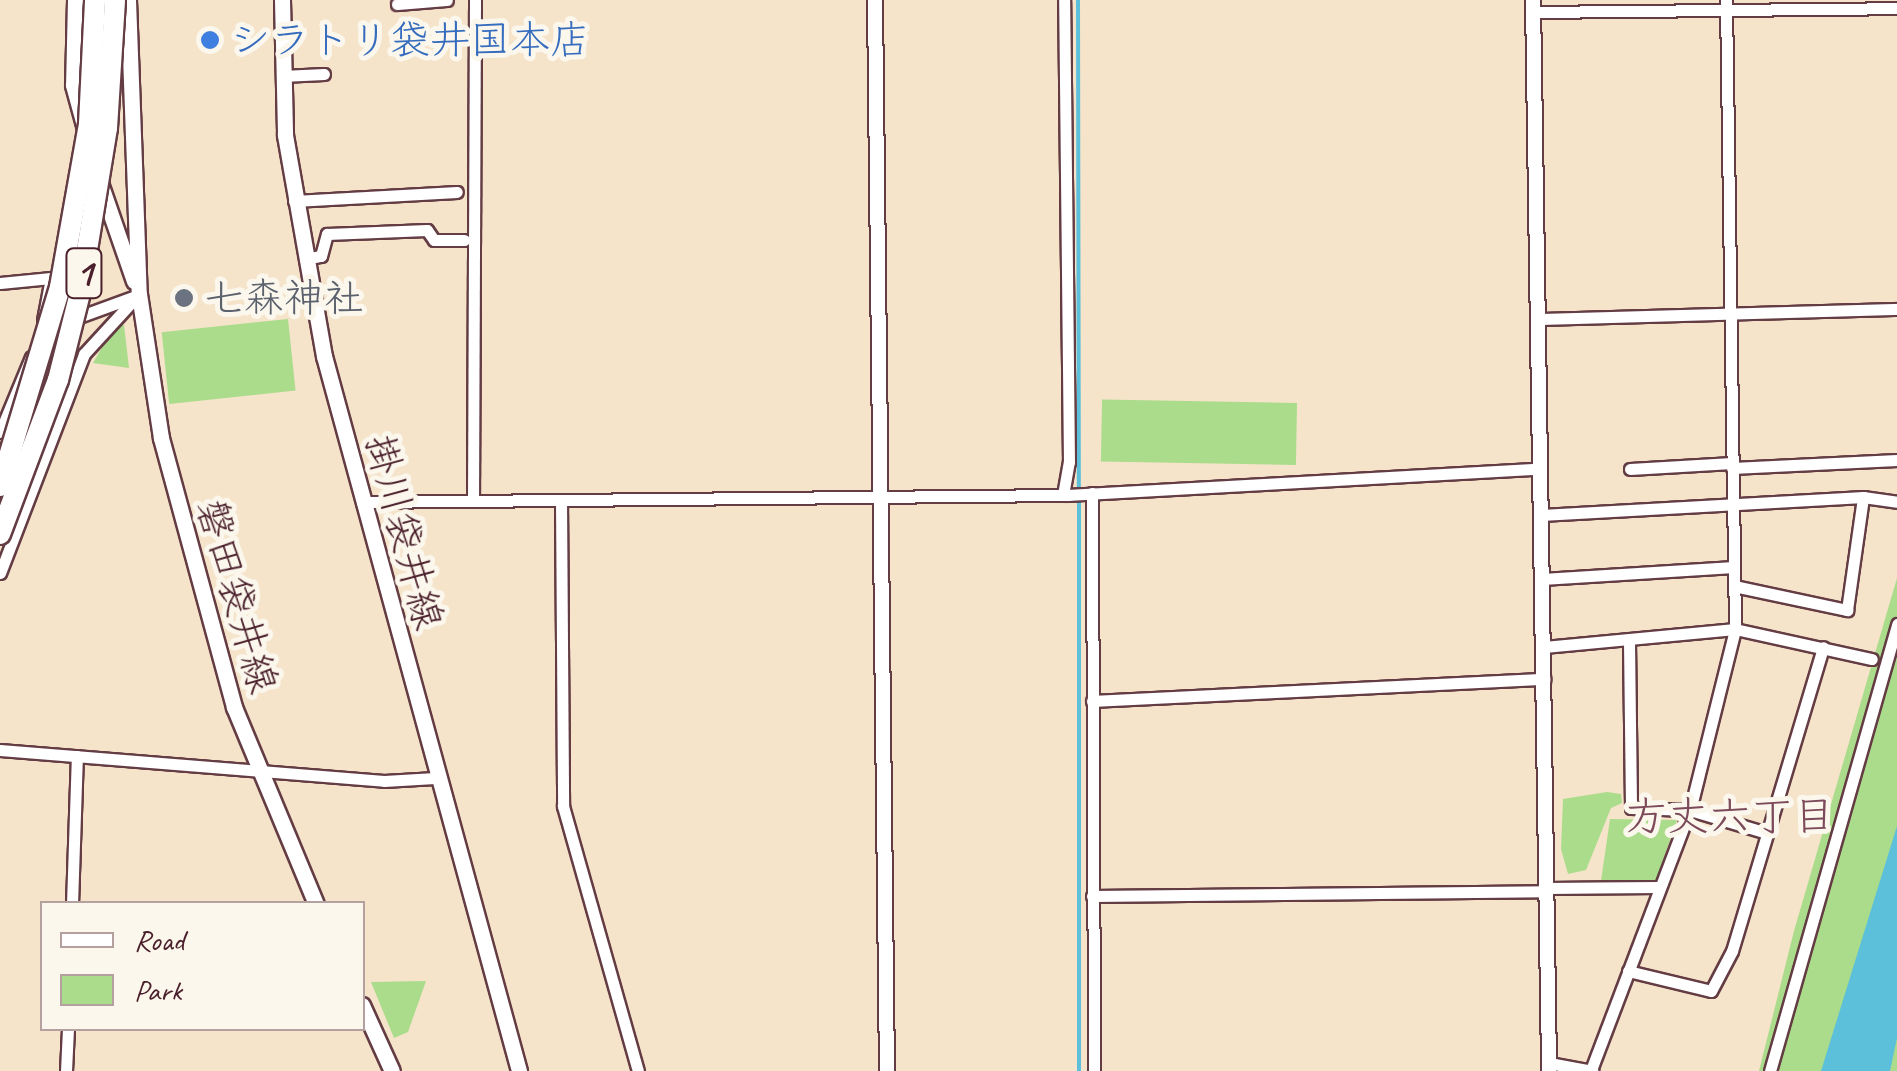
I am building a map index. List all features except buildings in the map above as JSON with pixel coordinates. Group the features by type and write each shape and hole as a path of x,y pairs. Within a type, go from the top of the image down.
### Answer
{"highway":[{"name":"1","path":"0,486 60,286 89,124 95,0"},
{"name":"1","path":"0,534 58,380 80,293 107,128 114,0"}],"main road":[{"name":"磐田袋井線","path":"75,0 73,85 139,294 178,511 256,772 315,901"},
{"name":"磐田袋井線","path":"128,0 139,294"},
{"name":"掛川袋井線","path":"282,0 282,76 294,201 305,259 362,502 435,778 519,1071"},
{"path":"365,1012 392,1071"}],"street":[{"path":"397,4 447,0"},
{"path":"474,501 475,0"},
{"path":"875,0 887,1071"},
{"path":"1064,0 1069,462 1066,495"},
{"path":"1726,4 1735,629 1690,810 1591,1071 1549,1067 1533,6 1726,4 1897,8"},
{"path":"282,76 324,74"},
{"path":"294,201 457,192"},
{"path":"305,259 321,256 328,234 427,230 434,240 464,240"},
{"path":"0,283 51,278 43,339 0,432"},
{"path":"43,339 72,320 139,294"},
{"path":"0,573 84,354 139,294"},
{"path":"1537,319 1897,309"},
{"path":"1630,470 1897,460"},
{"path":"362,502 1066,495 1540,469"},
{"path":"1090,493 1094,1071"},
{"path":"1541,515 1863,497 1897,502"},
{"path":"1734,586 1848,610 1863,497"},
{"path":"561,500 563,806 638,1071"},
{"path":"1542,579 1734,567"},
{"path":"1770,1071 1897,624"},
{"path":"1544,647 1735,629 1872,659"},
{"path":"1629,642 1631,808 1690,810 1767,833"},
{"path":"1628,972 1711,991 1732,950 1824,647"},
{"path":"1092,700 1544,680"},
{"path":"0,750 256,772 435,778"},
{"path":"72,901 77,756"},
{"path":"1092,896 1660,888"},
{"path":"66,1071 68,1031"}],"green space":[{"path":"288,319 296,391 169,404 162,332"},
{"path":"124,325 129,368 93,363 114,327"},
{"path":"1102,400 1297,403 1296,465 1101,462"},
{"path":"1897,578 1897,1071 1759,1071 1794,931"},
{"path":"1607,792 1621,794 1622,803 1611,808 1586,870 1568,874 1561,849 1563,799"},
{"path":"1610,819 1677,820 1656,880 1601,881"},
{"path":"426,981 408,1032 394,1038 371,982"}],"water":[{"path":"1897,826 1897,1038 1890,1071 1821,1071"}],"waterway":[{"path":"1078,0 1079,490"},
{"path":"1079,500 1079,1071"}],"place":[{"name":"シラトリ袋井国本店","path":"210,40"},
{"name":"七森神社","path":"184,298"}],"district":[{"name":"方丈六丁目","path":"1730,817"}]}
